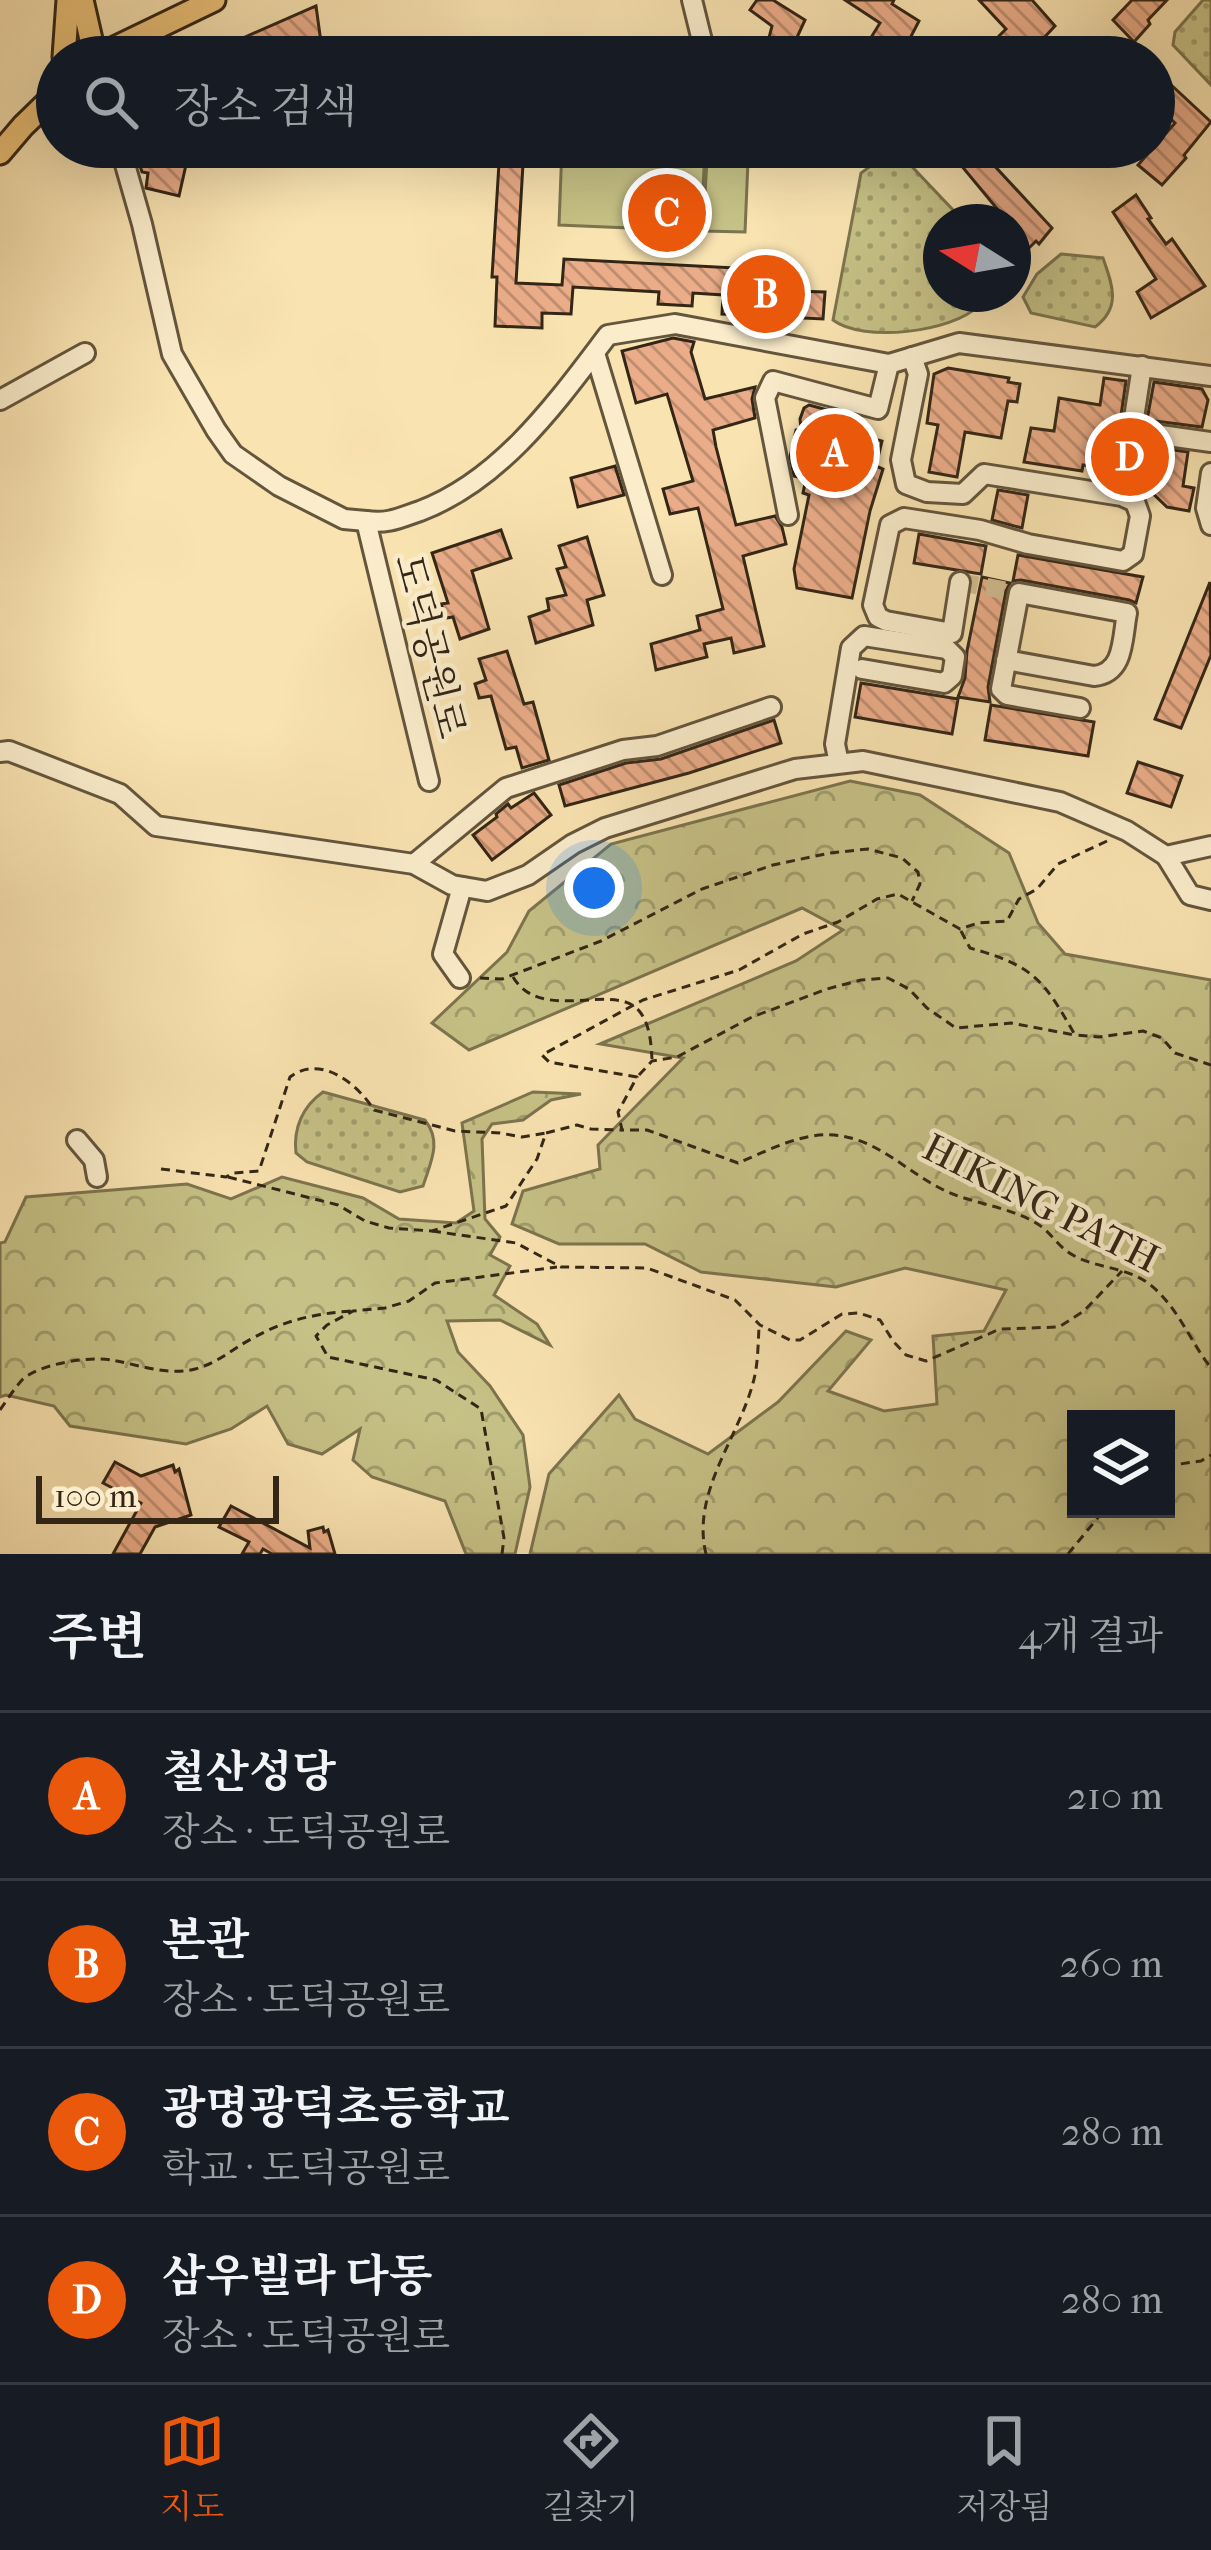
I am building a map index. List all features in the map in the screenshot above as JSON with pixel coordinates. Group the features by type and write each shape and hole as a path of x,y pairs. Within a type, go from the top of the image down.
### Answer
{"main road":[{"path":"65,36 68,0"},
{"path":"82,0 90,36"},
{"path":"139,36 214,0"},
{"path":"0,153 36,115"}],"street":[{"path":"692,0 701,36"},
{"path":"126,168 172,354 233,454 279,486 344,518 366,521"},
{"name":"도덕공원로","path":"429,781 366,521 386,523 442,502 489,472 557,401 608,335 675,324 889,364 959,343 1211,376"},
{"path":"4,390 86,353"},
{"path":"595,353 662,575"},
{"path":"912,357 918,374 901,460 906,484 927,492 962,494 984,474 1122,496 1135,502 1140,516 1132,554 1123,561 904,518 890,525 873,605 878,617 952,633 961,582"},
{"path":"788,515 765,398 773,381 878,409 889,364"},
{"path":"1142,366 1132,431 1211,442"},
{"path":"1211,473 1206,508 1211,525"},
{"path":"1006,660 1104,676 1118,664 1126,613 1019,593 1000,689 1007,695 1080,708"},
{"path":"839,763 835,744 850,648 864,636 947,649 955,657 952,676 944,683 862,669"},
{"path":"413,864 506,788 623,750 657,746 771,707"},
{"path":"0,752 10,751 120,794 156,826 413,864 452,885 487,891 528,875 605,827 794,770 863,761 1060,802 1127,831 1166,856 1190,896 1211,900"},
{"path":"1166,856 1211,846"},
{"path":"460,978 443,954 462,886"},
{"path":"77,1140 94,1160 98,1177"}],"path":[{"path":"960,929 1007,921 1019,899 1036,889 1058,864 1127,831"},
{"path":"460,978 502,979 601,941 702,889 773,865 830,853 868,849 902,858 918,872 920,884 912,902"},
{"path":"637,1077 549,1063 542,1055 634,1005 739,970 803,934 898,894 960,929 970,948 1035,975 1075,1035"},
{"path":"512,975 520,988 535,997 634,1005 650,1034 652,1061"},
{"path":"622,1130 618,1112 637,1077 652,1061 677,1057 752,1017 826,988 888,978 956,1028 1011,1023 1099,1037 1143,1031 1162,1038 1175,1053 1211,1065"},
{"name":"HIKING PATH","path":"226,1177 259,1171 290,1077 315,1066 363,1094 374,1110 455,1131 522,1137 577,1125 647,1130 739,1163 804,1138 834,1135 892,1155 946,1191 1039,1224 1070,1254 1145,1281 1168,1302 1211,1368"},
{"path":"432,1231 506,1206 537,1159 546,1133"},
{"path":"160,1169 226,1177 338,1205 365,1222 389,1228 515,1243 561,1267"},
{"path":"0,1410 25,1376 81,1358 187,1371 214,1364 284,1322 314,1314 385,1308 409,1301 435,1283 561,1267 647,1268 735,1300 760,1325 790,1340 800,1340 842,1314 859,1313 880,1320 906,1355 926,1361 1000,1329 1059,1327 1084,1311 1123,1270"},
{"path":"353,1311 316,1336 328,1357 436,1380 481,1409 504,1538 502,1554"},
{"path":"706,1554 702,1538 711,1485 754,1382 760,1325"},
{"path":"1175,1465 1211,1455"},
{"path":"1068,1554 1098,1518"}],"green space":[{"path":"1203,0 1211,0 1211,85 1175,47 1175,32"},
{"path":"561,168 704,168 701,231 559,225"},
{"path":"706,168 748,168 745,232 703,231"},
{"path":"868,168 913,168 947,204 923,204 923,312 970,312 929,328 885,333 833,320 861,173"},
{"path":"1061,254 1103,258 1112,286 1109,311 1095,327 1031,313 1031,284"},
{"path":"850,781 920,795 1009,853 1038,923 1065,954 1211,980 1211,1554 530,1554 549,1474 619,1395 635,1419 708,1454 778,1402 846,1331 871,1340 828,1391 884,1411 937,1404 933,1336 984,1331 1006,1290 905,1268 836,1287 701,1272 645,1244 559,1244 512,1224 523,1191 600,1169 598,1145 683,1058 600,1044 796,961 843,930 802,908 469,1050 432,1023 507,952 529,911 611,844"},
{"path":"323,1092 425,1120 434,1144 423,1186 400,1192 307,1162 296,1153 301,1118"},
{"path":"533,1092 581,1094 551,1100 523,1120 492,1124 482,1139 485,1219 500,1237 490,1255 510,1266 494,1295 537,1324 550,1345 500,1320 447,1321 458,1352 490,1386 523,1435 530,1487 515,1554 466,1554 445,1501 372,1477 353,1460 360,1429 322,1454 288,1444 267,1406 231,1429 186,1444 70,1426 54,1406 0,1397 0,1243 5,1242 26,1197 187,1184 231,1199 282,1177 363,1198 399,1219 456,1223 474,1211 462,1123"}],"building":[{"path":"757,0 773,0 805,20 798,36 769,36 772,26 750,10"},
{"path":"845,0 894,0 892,4 919,21 911,36 872,36 880,23"},
{"path":"979,0 1032,0 1055,26 1046,36 999,36 1006,29"},
{"path":"1132,0 1167,0 1139,36 1128,36 1113,20"},
{"path":"316,6 320,36 247,36"},
{"path":"1175,89 1211,122 1162,185 1142,168 1175,168"},
{"path":"141,168 185,168 179,196 146,188 148,173"},
{"path":"499,168 523,168 516,283 562,285 564,259 794,271 793,291 825,292 823,319 722,314 723,295 693,293 692,306 658,304 659,292 573,287 571,314 542,313 542,328 495,326 497,277 492,277"},
{"path":"963,168 996,168 1030,204 993,204"},
{"path":"1136,195 1166,244 1172,239 1205,286 1151,318 1137,292 1156,279 1113,212"},
{"path":"1031,205 1052,228 1039,244 1036,241 1031,246"},
{"path":"673,338 694,342 691,352 705,399 755,387 755,418 713,430 716,447 736,525 775,516 786,544 743,556 764,646 734,653 731,638 704,644 707,657 656,670 651,644 700,630 697,616 723,609 698,508 670,514 663,489 693,481 667,394 636,403 622,351"},
{"path":"948,368 1020,384 1017,402 1008,401 1001,438 965,432 957,477 929,472 938,425 927,423 934,374"},
{"path":"1104,378 1126,381 1119,429 1123,441 1188,452 1183,486 1194,488 1189,511 1167,507 1147,488 1149,475 1024,462 1031,428 1054,431 1059,398 1100,405"},
{"path":"1154,382 1202,389 1208,400 1202,427 1147,420"},
{"path":"809,405 850,422 848,432 882,441 876,466 883,469 852,598 797,588 794,569 809,495 803,493 806,479 794,476 790,457 804,408"},
{"path":"615,466 624,495 578,507 571,478"},
{"path":"998,490 1028,495 1022,528 992,520"},
{"path":"501,530 511,558 472,571 489,629 460,639 453,617 446,618 441,604 448,603 432,553"},
{"path":"919,534 986,546 981,574 914,563"},
{"path":"587,537 604,595 587,600 593,625 536,643 529,617 549,610 547,599 566,595 557,569 566,567 559,546"},
{"path":"1018,555 1143,577 1136,603 1013,581"},
{"path":"982,577 1010,583 988,687 990,702 958,697"},
{"path":"1210,582 1211,655 1181,728 1155,719"},
{"path":"507,651 524,704 533,702 549,760 522,768 516,747 506,749 491,696 479,698 475,684 486,680 479,659"},
{"path":"861,683 958,699 952,734 855,717"},
{"path":"991,705 1094,722 1088,756 985,740"},
{"path":"774,720 781,743 565,806 559,785 626,763 661,759"},
{"path":"1138,762 1182,776 1171,807 1127,793"},
{"path":"534,793 551,815 492,860 473,835 508,804 511,808"},
{"path":"115,1462 141,1476 173,1465 175,1472 179,1469 191,1515 155,1527 140,1554 113,1554 141,1503 103,1483"},
{"path":"231,1506 310,1548 308,1531 323,1527 335,1554 272,1554 263,1549 260,1554 242,1554 249,1542 219,1527"}],"tunnel":[{"path":"960,582 1019,593"}],"place":[{"name":"광명광덕초등학교","path":"667,213"},
{"name":"본관","path":"766,294"},
{"name":"철산성당","path":"835,453"},
{"name":"삼우빌라 다동","path":"1130,457"}]}
